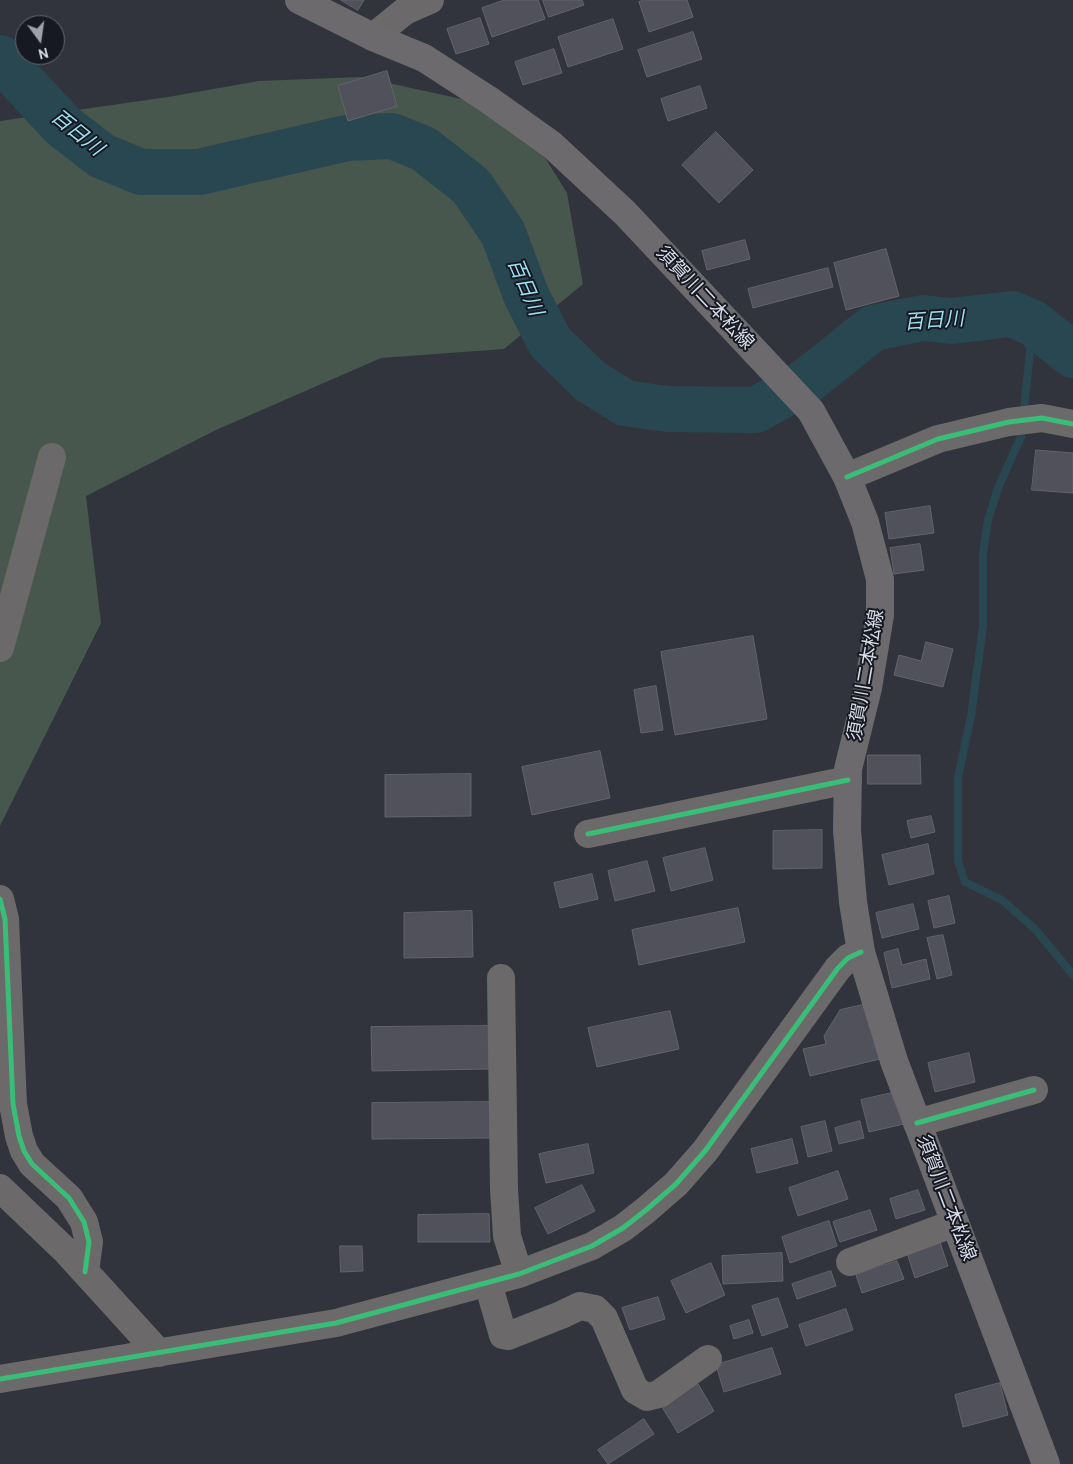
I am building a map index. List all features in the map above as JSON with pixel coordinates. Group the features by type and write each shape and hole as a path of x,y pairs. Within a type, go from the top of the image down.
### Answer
{"main road":[{"name":"須賀川二本松線","path":"299,0 373,37 424,58 489,100 552,145 626,213 811,412 847,477 865,522 880,579 880,615 868,688 848,769 847,830 853,902 861,952 894,1061 1046,1464"}],"street":[{"path":"373,37 405,11 430,0"},
{"path":"847,477 938,439 1009,422 1042,418 1073,424"},
{"path":"0,648 52,457"},
{"path":"588,834 848,780"},
{"path":"0,899 5,919 13,1104 19,1136 24,1151 32,1164 69,1198 84,1222 89,1242 84,1272"},
{"path":"0,1379 336,1323 519,1274 592,1246 623,1228 676,1184 705,1151 838,968 848,958 861,952"},
{"path":"501,978 504,1189 507,1236 519,1274"},
{"path":"917,1123 1034,1090"},
{"path":"0,1188 84,1272 159,1353"},
{"path":"850,1262 955,1223"},
{"path":"488,1283 503,1335 508,1336 580,1306 595,1309 604,1318 636,1390 647,1397 659,1394 708,1359"}],"green space":[{"path":"361,77 516,111 567,193 583,284 504,349 381,358 216,430 86,496 101,623 0,826 0,121 168,97 259,81"}],"building":[{"path":"341,0 364,0 358,10"},
{"path":"505,0 538,0 545,19 492,37 482,8"},
{"path":"543,0 582,0 584,5 549,17"},
{"path":"644,0 687,0 693,17 649,32 639,2"},
{"path":"480,18 489,44 456,54 447,29"},
{"path":"613,19 623,49 568,67 558,37"},
{"path":"693,32 702,59 647,77 638,50"},
{"path":"554,49 562,73 523,85 515,62"},
{"path":"387,71 397,106 348,121 338,86"},
{"path":"700,86 707,108 668,121 661,99"},
{"path":"716,132 753,170 719,203 682,165"},
{"path":"745,240 750,259 707,270 702,251"},
{"path":"886,249 899,296 846,310 834,263"},
{"path":"828,268 833,287 753,308 748,289"},
{"path":"1036,450 1073,453 1073,493 1032,490"},
{"path":"930,506 934,533 889,539 885,513"},
{"path":"920,544 924,570 894,574 890,548"},
{"path":"753,636 767,719 675,735 661,652"},
{"path":"926,642 953,649 943,687 894,675 899,655 921,661"},
{"path":"656,686 663,730 641,733 634,690"},
{"path":"600,751 610,798 532,815 522,767"},
{"path":"868,755 920,755 921,784 868,784"},
{"path":"471,774 471,816 385,817 385,775"},
{"path":"931,816 935,832 911,838 907,821"},
{"path":"822,830 822,868 773,869 773,831"},
{"path":"928,844 934,874 889,885 882,855"},
{"path":"705,848 713,880 671,891 663,858"},
{"path":"647,861 655,891 615,901 608,871"},
{"path":"592,874 598,899 560,908 554,883"},
{"path":"949,896 955,923 934,928 928,901"},
{"path":"913,904 919,929 882,938 876,913"},
{"path":"738,908 745,942 639,965 632,930"},
{"path":"472,911 473,957 404,958 404,913"},
{"path":"943,935 952,975 937,979 927,938"},
{"path":"898,949 902,965 926,959 930,979 892,988 884,953"},
{"path":"867,1004 880,1059 810,1076 803,1049 826,1044 824,1036 840,1010"},
{"path":"670,1011 679,1049 597,1067 588,1028"},
{"path":"489,1026 490,1069 372,1071 371,1027"},
{"path":"969,1053 975,1082 935,1092 928,1063"},
{"path":"896,1092 904,1124 869,1132 861,1100"},
{"path":"491,1102 491,1138 372,1139 372,1103"},
{"path":"825,1121 832,1151 808,1157 801,1127"},
{"path":"860,1121 864,1138 839,1144 835,1128"},
{"path":"792,1139 798,1163 757,1173 751,1149"},
{"path":"588,1144 594,1173 546,1183 539,1154"},
{"path":"838,1171 848,1199 798,1216 789,1188"},
{"path":"582,1185 595,1211 548,1234 535,1208"},
{"path":"918,1190 925,1210 896,1219 890,1199"},
{"path":"870,1210 877,1230 840,1242 833,1222"},
{"path":"489,1214 490,1242 418,1242 418,1215"},
{"path":"829,1221 837,1246 790,1263 782,1237"},
{"path":"940,1242 948,1266 915,1278 907,1253"},
{"path":"340,1246 362,1246 363,1271 341,1272"},
{"path":"782,1253 783,1281 723,1284 722,1256"},
{"path":"897,1261 904,1279 862,1293 856,1275"},
{"path":"711,1263 725,1295 686,1313 671,1281"},
{"path":"831,1271 836,1286 797,1299 792,1284"},
{"path":"658,1297 665,1319 630,1330 622,1308"},
{"path":"778,1298 788,1327 762,1336 752,1306"},
{"path":"846,1309 853,1330 806,1346 799,1325"},
{"path":"749,1320 753,1333 734,1339 730,1326"},
{"path":"772,1348 781,1374 724,1392 716,1365"},
{"path":"1000,1383 1008,1415 963,1427 955,1395"},
{"path":"698,1384 714,1411 678,1433 662,1407"},
{"path":"644,1419 654,1434 608,1464 598,1450"}],"waterway":[{"name":"百日川","path":"0,58 63,126 102,156 141,172 199,172 347,138 392,136 424,149 471,186 503,233 526,295 550,342 590,381 625,403 667,409 756,410 807,381 873,328 923,318 951,321 1012,314 1033,323 1073,355"},
{"path":"1033,323 1021,437 998,488 988,520 983,553 983,626 971,716 958,777 958,861 965,882 1002,900 1035,929 1073,975"}],"cycle path":[{"path":"847,477 938,439 1009,422 1042,418 1073,424"},
{"path":"588,834 848,780"},
{"path":"0,899 5,919 13,1104 19,1136 24,1151 32,1164 69,1198 84,1222 89,1242 85,1272"},
{"path":"0,1379 336,1323 519,1274 592,1246 623,1228 676,1184 705,1151 838,968 848,958 861,952"},
{"path":"917,1123 1034,1090"}]}
